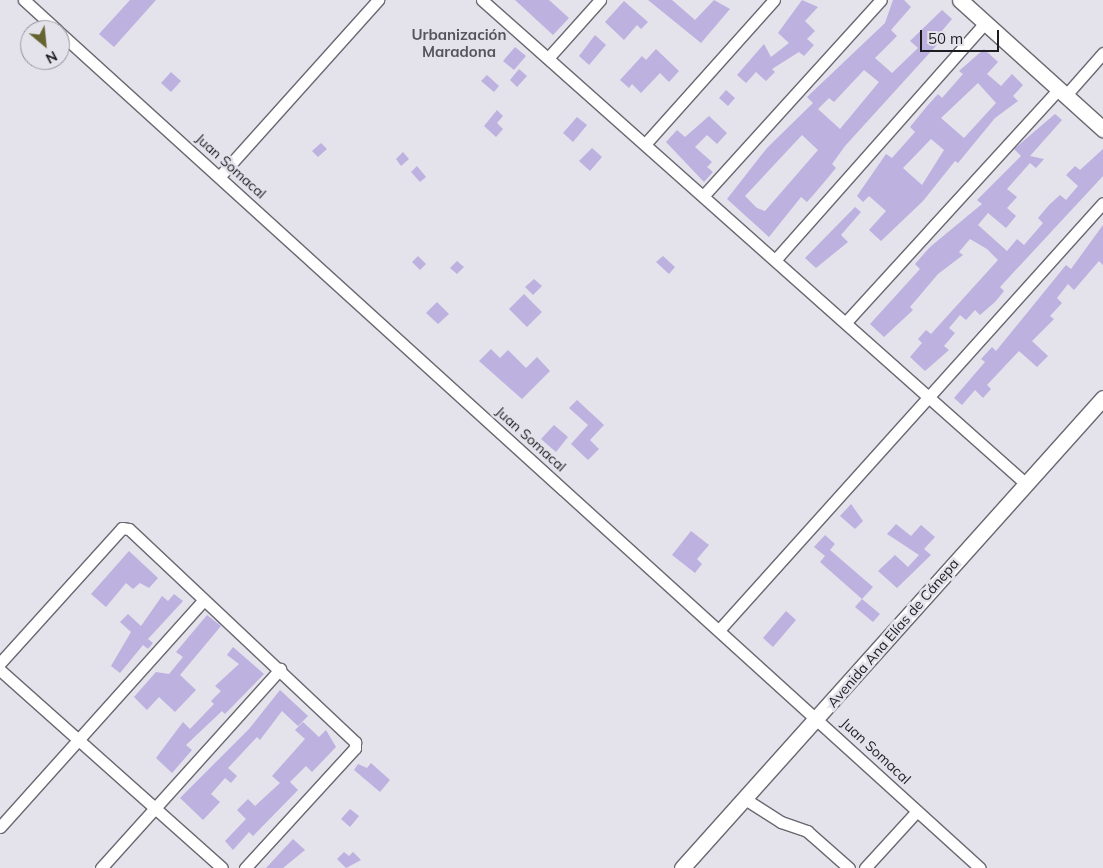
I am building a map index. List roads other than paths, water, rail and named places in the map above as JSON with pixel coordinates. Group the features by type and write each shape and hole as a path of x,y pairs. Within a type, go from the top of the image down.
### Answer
{"main road":[{"path":"960,0 1103,129"},
{"name":"Avenida Ana Elías de Cánepa","path":"682,868 819,718 1025,483 1103,398"}],"street":[{"path":"24,0 46,20"},
{"path":"220,176 378,0"},
{"path":"482,0 776,259 846,322 925,398 1025,483"},
{"path":"548,58 600,0"},
{"path":"646,143 774,0"},
{"path":"704,195 881,0"},
{"path":"776,259 985,23"},
{"name":"Juan Somacal","path":"70,42 719,630 819,718 980,868"},
{"path":"846,322 1062,92 1103,53"},
{"path":"719,630 925,398 1103,203"},
{"path":"0,663 122,528 204,600 352,736 355,748 245,868"},
{"path":"0,827 204,600"},
{"path":"0,670 157,805 222,868"},
{"path":"101,868 280,670"},
{"path":"745,800 781,822 807,831 849,868"},
{"path":"865,868 917,811"}],"district":[{"name":"Urbanización Maradona","path":"459,42"}]}
